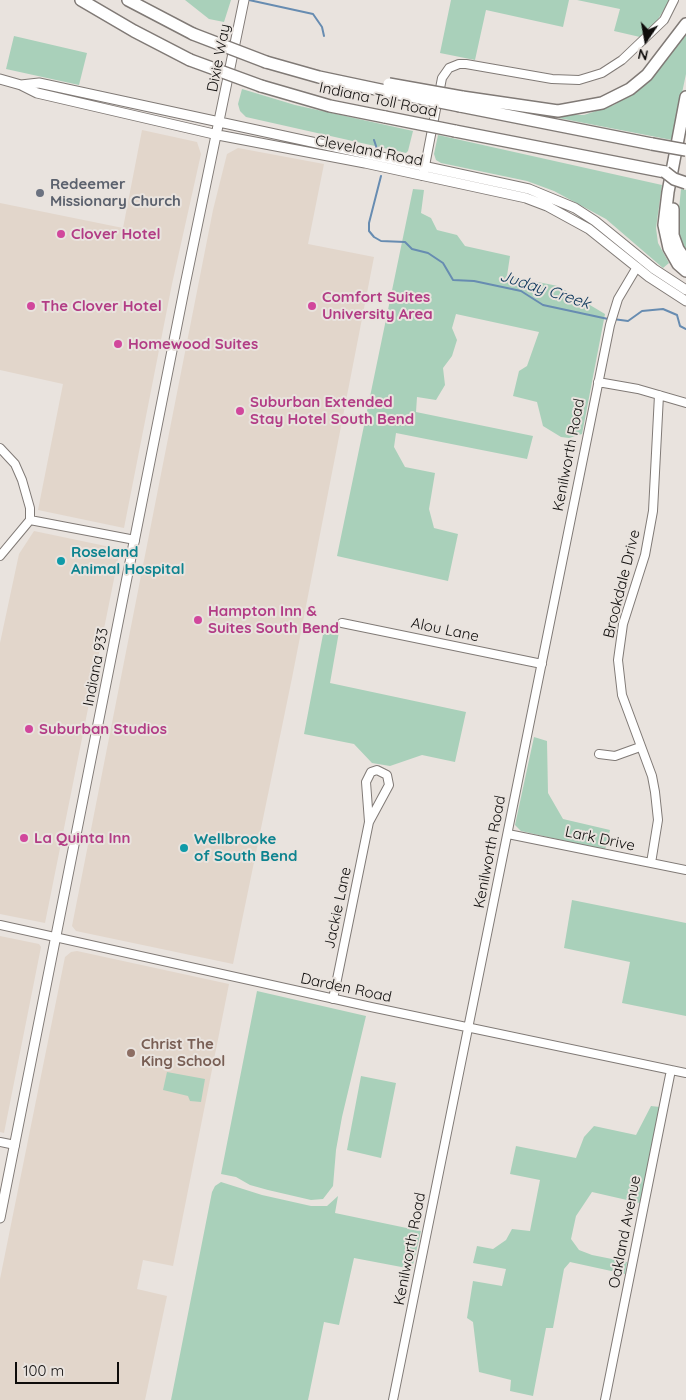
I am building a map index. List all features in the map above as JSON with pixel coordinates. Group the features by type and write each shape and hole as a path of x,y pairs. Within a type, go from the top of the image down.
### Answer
{"highway":[{"name":"Indiana Toll Road","path":"81,0 142,36 190,60 261,86 312,101 686,176"},
{"name":"Indiana Toll Road","path":"128,0 193,34 266,62 319,77 461,102 686,150"},
{"path":"461,102 558,111 602,103 630,89 647,75 686,24"},
{"path":"686,97 668,192 664,225 669,248 678,264 686,271"},
{"path":"686,135 672,221 672,235 686,261"},
{"path":"666,172 674,180 686,183"}],"main road":[{"name":"Dixie Way","path":"220,122 244,0"},
{"name":"Cleveland Road","path":"0,79 21,84 39,83 522,187 567,205 595,221 654,269 686,290"},
{"name":"Cleveland Road","path":"21,84 36,93 218,135 506,193 548,206 589,229 666,289 686,301"},
{"name":"Indiana 933","path":"0,1218 192,252 220,122"}],"street":[{"path":"423,176 442,78 449,68 459,64 466,64 552,79 579,80 589,77 602,73 622,60 664,20 674,0"},
{"name":"Kenilworth Road","path":"393,1400 613,309 637,267"},
{"path":"598,382 659,394 686,403"},
{"name":"Brookdale Drive","path":"651,863 656,834 657,807 652,776 622,695 618,660 623,624 645,555 653,510 659,394"},
{"path":"0,448 15,464 30,508 30,520 0,556"},
{"path":"30,520 135,540"},
{"name":"Alou Lane","path":"342,623 542,664"},
{"path":"600,754 615,756 640,747"},
{"name":"Jackie Lane","path":"333,999 369,822 366,782 371,772 377,770 387,775 388,786 369,822"},
{"name":"Lark Drive","path":"508,834 686,870"},
{"name":"Darden Road","path":"0,925 333,999 686,1073"},
{"name":"Oakland Avenue","path":"605,1400 671,1070"},
{"path":"0,1142 15,1145"}],"shaded area":[{"path":"142,130 197,142 201,154 172,284 124,528 38,510 63,384 0,370 0,203 123,228"},
{"path":"238,148 324,164 308,244 374,257 292,678 233,964 76,931 72,926 213,210 227,154"},
{"path":"34,531 120,549 45,923 0,914 0,643 19,554"},
{"path":"0,936 39,944 41,947 4,1133 0,1132"},
{"path":"77,951 229,984 173,1266 143,1260 137,1289 167,1296 145,1400 0,1400 0,1279 65,957 71,952"}],"green space":[{"path":"185,0 231,0 224,22 209,19"},
{"path":"451,0 569,0 563,27 486,10 475,60 440,53"},
{"path":"577,0 670,0 655,24 640,37 614,31 620,9"},
{"path":"686,35 686,74 672,140 543,115 584,115 614,105 648,83"},
{"path":"14,36 87,53 79,85 6,69"},
{"path":"242,89 295,105 413,131 408,151 406,153 246,117 240,111 238,104"},
{"path":"438,135 662,185 656,228 658,243 669,263 663,268 606,219 554,191 527,181 441,163 436,160 434,154"},
{"path":"413,189 424,190 421,213 431,218 437,230 457,235 465,246 510,256 507,276 558,286 605,314 582,434 569,438 561,437 543,426 537,402 513,396 519,371 527,366 539,332 456,314 452,328 457,340 452,356 443,368 445,385 436,400 417,397 416,412 533,436 527,459 396,433 394,447 405,467 435,473 429,509 434,528 458,534 448,581 337,556"},
{"path":"681,189 686,190 686,253 677,229"},
{"path":"325,624 340,626 330,683 466,712 455,762 422,755 390,766 372,763 354,744 304,734"},
{"path":"534,737 547,741 548,793 563,819 610,830 605,850 521,831 515,825"},
{"path":"572,900 686,923 686,1016 622,1003 630,962 564,948"},
{"path":"257,991 366,1016 342,1117 336,1150 333,1186 323,1199 311,1200 268,1190 250,1185 236,1177 221,1174"},
{"path":"167,1072 205,1079 201,1102 190,1101 188,1096 163,1090"},
{"path":"361,1076 396,1083 381,1158 347,1150"},
{"path":"651,1106 660,1107 640,1203 592,1192 576,1216 571,1239 579,1250 592,1255 627,1262 625,1274 570,1262 564,1269 553,1328 546,1328 533,1396 510,1391 511,1380 479,1372 473,1322 467,1318 473,1281 502,1286 506,1269 473,1263 477,1246 493,1249 506,1240 512,1229 530,1231 540,1180 510,1174 516,1146 576,1158 584,1137 594,1126 636,1135"},
{"path":"221,1182 262,1195 311,1206 327,1206 338,1196 335,1213 421,1231 412,1269 354,1258 339,1325 324,1322 308,1400 171,1400 212,1192 215,1186"}],"waterway":[{"name":"Juday Creek","path":"249,0 313,14 322,27 324,36"},
{"name":"Juday Creek","path":"374,140 377,149"},
{"name":"Juday Creek","path":"381,176 369,223 369,231 374,237 381,241 405,242 412,249 428,253 443,263 453,280 474,281 521,291 543,305 608,319"},
{"name":"Juday Creek","path":"613,319 628,321 642,311 663,309 677,315 680,326 686,329"}],"place":[{"name":"Redeemer Missionary Church","path":"40,193"},
{"name":"Clover Hotel","path":"61,234"},
{"name":"The Clover Hotel","path":"31,306"},
{"name":"Comfort Suites University Area","path":"312,306"},
{"name":"Homewood Suites","path":"118,344"},
{"name":"Suburban Extended Stay Hotel South Bend","path":"240,411"},
{"name":"Roseland Animal Hospital","path":"61,561"},
{"name":"Hampton Inn & Suites South Bend","path":"198,620"},
{"name":"Suburban Studios","path":"29,729"},
{"name":"La Quinta Inn","path":"24,838"},
{"name":"Wellbrooke of South Bend","path":"184,848"},
{"name":"Christ The King School","path":"131,1053"}]}
